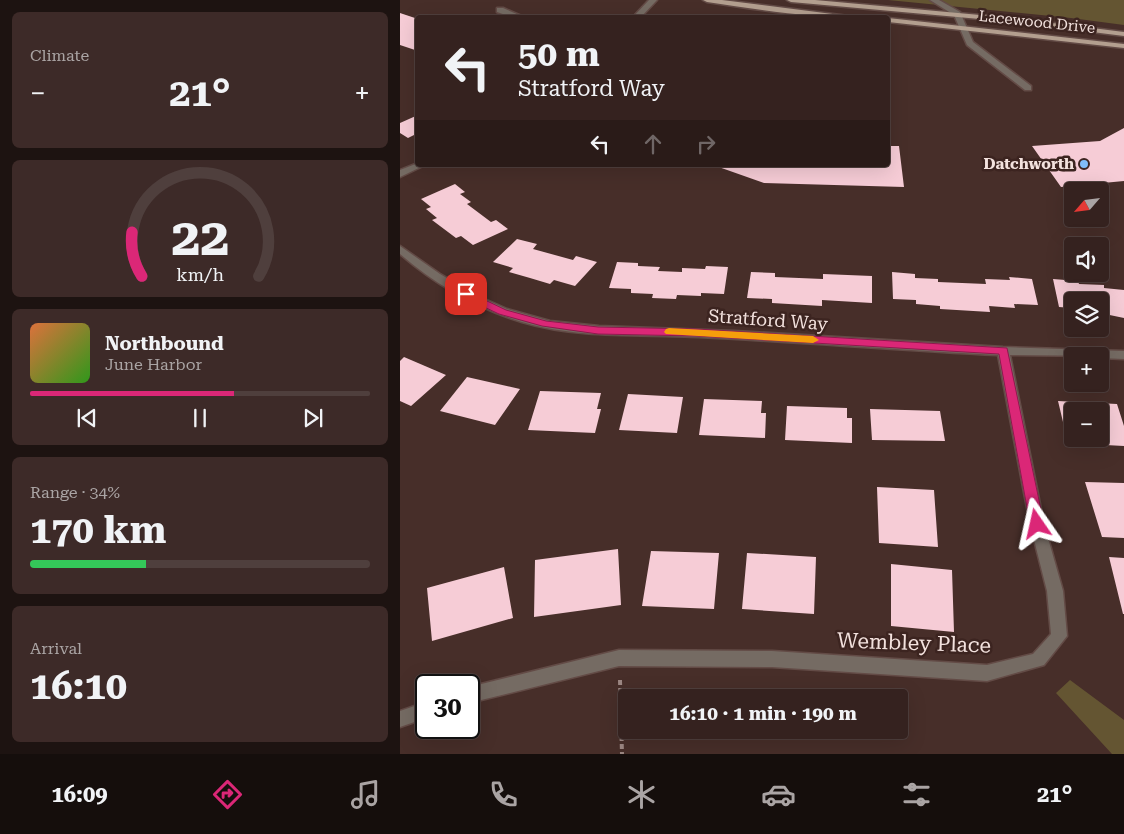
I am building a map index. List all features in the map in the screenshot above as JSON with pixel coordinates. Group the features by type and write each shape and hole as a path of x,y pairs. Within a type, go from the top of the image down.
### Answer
{"main road":[{"path":"707,0 832,15"},
{"name":"Lacewood Drive","path":"791,0 957,14 1124,34"},
{"name":"Lacewood Drive","path":"890,20 1124,46"}],"street":[{"path":"638,15 653,0"},
{"path":"934,0 957,14 970,43 1028,88"},
{"path":"500,10 514,15"},
{"path":"400,174 416,167"},
{"name":"Stratford Way","path":"400,249 433,276 466,294 503,312 546,324 598,330 696,332 1003,351 1124,355"},
{"name":"Wembley Place","path":"480,692 619,658 772,659 987,672 1038,660 1059,636 1055,591 1037,524 1003,351"},
{"path":"400,719 415,714"}],"path":[{"path":"619,658 622,754"}],"shaded area":[{"path":"888,0 1124,0 1124,25 1071,18"},
{"path":"1070,680 1124,720 1124,754 1112,754 1056,693"}],"building":[{"path":"400,13 415,18 415,50 400,45"},
{"path":"415,116 415,134 408,138 400,133 400,123"},
{"name":"Datchworth","path":"1124,128 1124,181 1064,182 1064,187 1061,187 1032,146 1100,141"},
{"path":"890,146 899,146 904,187 764,183 719,167 890,167"},
{"path":"455,184 465,192 460,194 471,202 467,204 491,222 496,220 508,229 473,245 461,236 456,238 432,220 437,218 426,209 431,207 421,199"},
{"path":"517,239 537,244 533,249 573,260 576,256 597,262 575,286 554,280 550,284 509,272 513,268 493,262"},
{"path":"617,262 638,263 638,266 660,267 658,271 682,272 682,268 728,267 724,294 701,293 701,296 677,295 676,299 652,298 653,294 631,293 631,289 609,288"},
{"path":"751,272 775,273 775,277 823,279 823,274 872,276 872,303 822,300 822,306 772,303 772,299 747,298"},
{"path":"892,272 915,274 915,278 938,279 938,282 986,284 985,279 1010,280 1009,277 1032,279 1038,305 1014,304 1015,308 989,306 990,312 940,309 940,306 916,304 916,300 893,299"},
{"path":"1053,279 1064,280 1064,282 1078,282 1079,284 1104,285 1104,288 1124,290 1124,318 1109,315 1109,292 1064,292 1064,307 1059,307"},
{"path":"404,357 446,375 411,406 400,401 400,361"},
{"path":"467,377 520,389 495,425 440,411"},
{"path":"540,391 601,393 597,409 601,409 595,433 528,430"},
{"path":"628,394 683,397 677,433 619,430"},
{"path":"704,399 762,401 761,413 766,413 765,438 699,435"},
{"path":"1058,401 1078,402 1064,402 1064,426"},
{"path":"1109,404 1117,404 1124,426 1124,446 1109,445"},
{"path":"787,406 847,408 847,418 852,418 852,443 785,440"},
{"path":"870,409 940,411 945,441 872,440"},
{"path":"1085,482 1124,483 1124,538 1102,537"},
{"path":"877,487 934,490 938,547 879,543"},
{"path":"618,549 621,605 534,617 535,560"},
{"path":"651,551 719,553 714,609 642,606"},
{"path":"747,553 816,557 814,614 742,609"},
{"path":"1109,557 1124,558 1124,614 1123,614"},
{"path":"891,564 952,570 954,632 891,626"},
{"path":"504,567 513,618 432,641 427,588"}],"slow traffic":[{"path":"669,332 813,340"}],"place":[{"name":"Datchworth","path":"1084,164"}],"route":[{"path":"466,294 503,312 546,324 598,330 696,332 1003,351 1037,524"}]}
